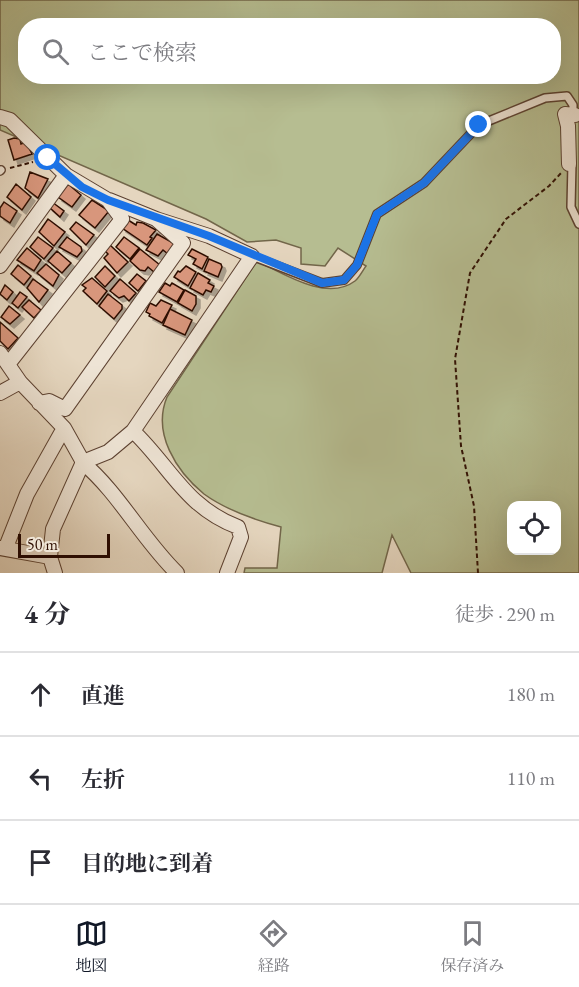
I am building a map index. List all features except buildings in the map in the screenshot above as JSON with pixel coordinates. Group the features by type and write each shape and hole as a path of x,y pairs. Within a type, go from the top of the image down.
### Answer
{"street":[{"path":"569,164 568,126 565,114 575,115"},
{"path":"0,117 10,120 66,175 108,200 209,236 252,256 133,430 108,452 82,462 53,529 50,557 55,573"},
{"path":"0,266 66,175"},
{"path":"108,200 122,219 4,358 20,382 64,428 82,462 98,475 161,557 177,573"},
{"path":"39,403 49,401 65,409 183,243 156,219"},
{"path":"0,393 20,382"},
{"path":"50,557 3,547 27,494 64,428"},
{"path":"133,430 153,450 167,474 192,500 223,521 238,527 241,537 227,573"}],"lane":[{"path":"252,256 322,283 344,280 357,265 377,214 424,183 479,125 545,98 567,96 573,105 571,207 579,224"}],"path":[{"path":"1,171 48,158"},
{"path":"478,573 474,506 461,446 455,358 470,273 506,219 549,186 569,164"}],"green space":[{"path":"0,0 579,0 579,573 411,573 392,535 382,573 244,573 245,568 277,568 281,527 231,510 204,494 184,474 169,450 165,437 163,411 167,397 257,261 292,279 332,289 344,287 355,281 366,266 338,248 325,266 301,264 301,248 276,240 247,242 206,219 0,130"}],"route":[{"path":"48,158 82,187 108,200 209,236 252,256 322,283 344,280 357,265 377,214 393,201 424,183 479,125"}]}
